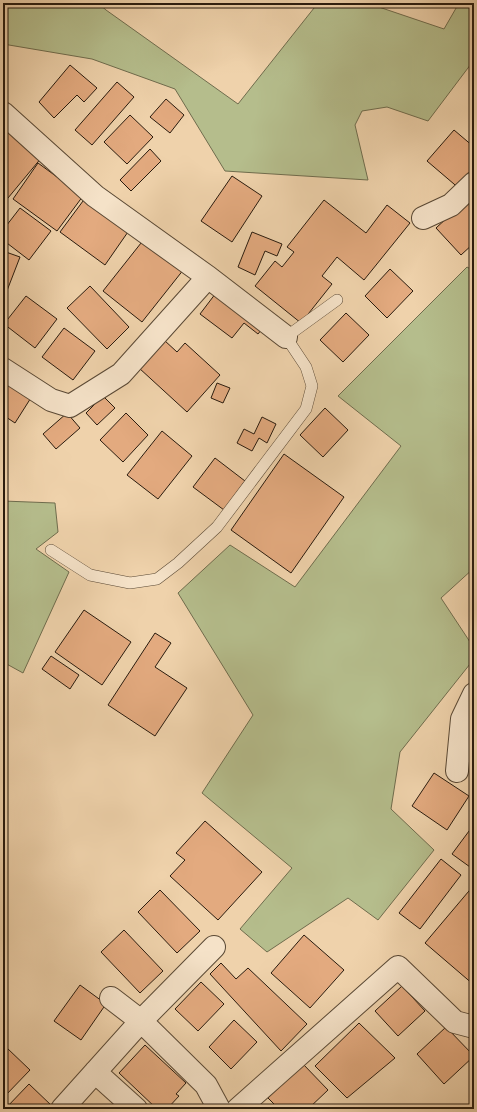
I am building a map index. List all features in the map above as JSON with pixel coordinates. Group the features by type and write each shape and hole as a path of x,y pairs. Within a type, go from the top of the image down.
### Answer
{"street":[{"path":"3,113 95,196 208,277 286,337"},
{"path":"423,218 451,205 474,183"},
{"path":"3,368 51,400 70,406 121,374 208,277"},
{"path":"457,771 462,719 474,694"},
{"path":"62,1109 141,1021 214,947"},
{"path":"238,1109 398,967 455,1022 474,1027"},
{"path":"111,998 141,1021 206,1085 218,1109"},
{"path":"95,1072 136,1109"}],"lane":[{"path":"51,550 90,575 130,583 157,579 178,563 217,527 306,409 312,386 306,367 286,337 337,300"}],"green space":[{"path":"3,3 98,3 238,104 318,3 367,3 444,29 459,3 474,3 474,60 428,121 387,107 362,111 355,125 368,180 225,171 175,89 92,59 3,44"},
{"path":"467,267 474,271 474,568 441,598 474,648 474,659 400,752 391,809 434,850 378,920 348,898 267,952 240,929 292,868 202,793 253,715 178,593 230,545 295,587 401,446 338,396"},
{"path":"3,501 55,503 58,532 36,549 69,572 23,673 3,662"}],"building":[{"path":"70,65 97,88 84,102 77,95 54,118 39,102"},
{"path":"117,82 134,97 92,145 75,130"},
{"path":"166,99 184,115 170,133 150,117"},
{"path":"130,115 153,137 127,164 104,142"},
{"path":"5,127 42,157 3,204 3,130"},
{"path":"454,130 474,147 474,175 461,190 427,161"},
{"path":"150,149 161,161 131,191 120,180"},
{"path":"38,163 83,196 57,231 13,199"},
{"path":"232,176 262,196 232,242 201,221"},
{"path":"471,196 474,199 474,243 461,255 436,228"},
{"path":"86,197 130,229 105,265 60,232"},
{"path":"324,200 366,233 387,205 410,223 364,280 337,257 322,276 332,284 301,323 255,286 275,261 282,267 294,252 287,247"},
{"path":"20,208 51,231 29,260 3,240 3,230"},
{"path":"252,232 282,244 277,256 265,251 255,275 238,267"},
{"path":"145,238 184,269 142,322 103,291"},
{"path":"3,251 20,257 3,301"},
{"path":"390,269 413,291 387,318 365,296"},
{"path":"90,286 129,327 107,349 67,308"},
{"path":"219,289 265,325 258,334 244,323 232,338 200,314"},
{"path":"26,296 57,319 35,348 4,324"},
{"path":"346,313 369,335 343,362 320,340"},
{"path":"64,328 95,351 73,380 42,357"},
{"path":"164,340 177,352 185,343 220,375 187,412 139,368"},
{"path":"3,373 34,393 15,423 3,415"},
{"path":"217,383 230,388 223,403 211,398"},
{"path":"103,396 115,408 97,425 86,413"},
{"path":"325,408 348,430 323,457 300,435"},
{"path":"67,413 80,428 56,449 43,434"},
{"path":"126,413 148,435 123,462 100,440"},
{"path":"262,417 276,424 267,443 259,438 252,451 237,443 244,429 254,434"},
{"path":"162,431 192,456 158,499 127,475"},
{"path":"284,454 344,497 291,573 231,530"},
{"path":"215,458 245,481 224,510 193,487"},
{"path":"84,610 131,642 102,685 55,652"},
{"path":"155,633 171,643 155,667 187,688 155,736 108,705"},
{"path":"51,656 79,675 70,689 42,669"},
{"path":"434,773 469,796 447,830 412,806"},
{"path":"205,821 262,872 218,920 170,876 185,860 176,853"},
{"path":"472,827 474,829 474,861 470,867 452,854"},
{"path":"441,859 461,875 420,929 399,913"},
{"path":"474,885 474,985 425,943"},
{"path":"160,890 200,931 177,953 138,912"},
{"path":"124,930 163,971 140,993 101,952"},
{"path":"304,935 344,970 310,1008 271,973"},
{"path":"221,963 236,979 248,968 307,1024 281,1051 210,974"},
{"path":"201,982 224,1004 198,1031 175,1009"},
{"path":"80,985 106,1004 81,1040 54,1021"},
{"path":"402,986 425,1011 398,1036 375,1011"},
{"path":"234,1020 257,1042 231,1069 209,1047"},
{"path":"359,1023 395,1058 347,1098 315,1066"},
{"path":"446,1027 474,1056 444,1084 417,1054"},
{"path":"145,1045 186,1083 176,1094 179,1096 167,1109 157,1109 119,1073"},
{"path":"7,1048 30,1070 4,1097 3,1052"},
{"path":"303,1064 328,1090 308,1109 279,1109 268,1098"},
{"path":"29,1084 52,1106 49,1109 5,1109"}]}
